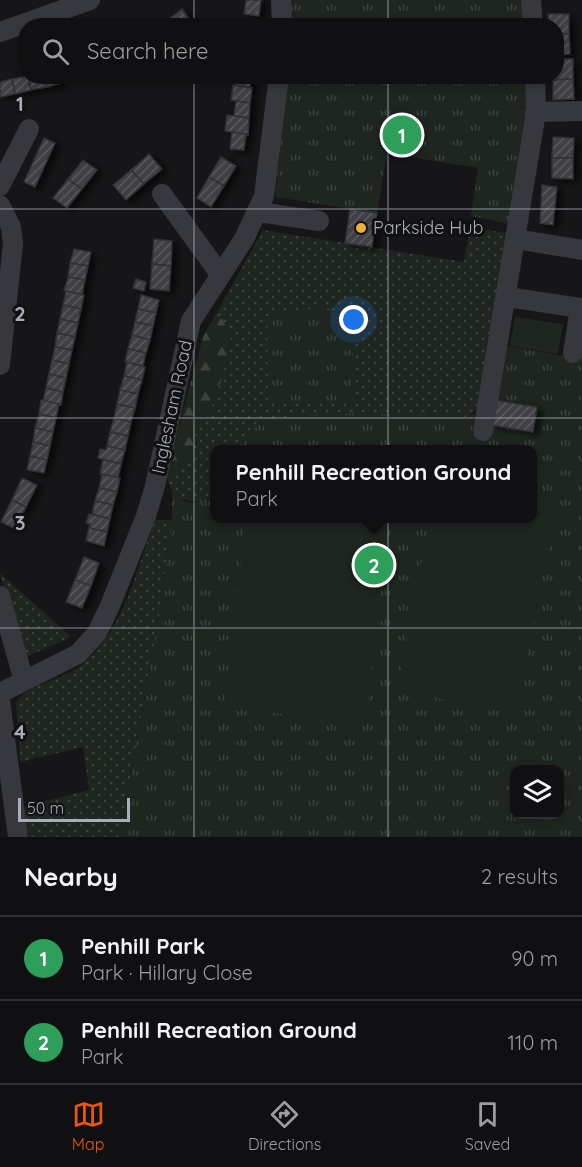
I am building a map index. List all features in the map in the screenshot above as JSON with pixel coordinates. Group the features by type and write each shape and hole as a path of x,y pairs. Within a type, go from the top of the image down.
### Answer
{"street":[{"path":"39,18 90,0"},
{"path":"281,0 282,18"},
{"path":"531,0 532,18"},
{"path":"0,32 18,26"},
{"name":"Inglesham Road","path":"0,693 69,660 83,650 97,633 109,608 146,516 155,486 191,321 259,212 266,185 278,84"},
{"path":"483,431 524,192 536,112 535,84"},
{"path":"536,112 582,111"},
{"path":"0,186 29,129"},
{"path":"162,194 220,274"},
{"path":"0,205 11,227 13,244 0,365"},
{"path":"259,212 319,221"},
{"path":"516,239 582,250"},
{"path":"507,297 580,308 573,353"},
{"path":"0,596 24,681"},
{"path":"0,700 18,837"}],"green space":[{"path":"290,0 522,0 523,18 290,18"},
{"path":"286,84 525,84 527,117 511,224 471,216 478,168 387,153 377,213 275,197"},
{"path":"470,227 512,234 480,406 467,417 332,414 280,419 257,427 241,445 210,445 210,497 204,502 178,499 172,492 166,475 184,463 188,457 193,433 201,418 213,405 220,382 222,319 215,316 263,230 464,262"},
{"path":"322,307 353,314 352,402 268,403 267,316"},
{"path":"215,316 222,319 229,331 232,344 214,403 197,425 191,456 185,465 166,475 203,337"},
{"path":"515,317 563,324 558,354 510,346"},
{"path":"501,345 582,359 582,837 120,837 160,610 172,520 172,492 188,502 198,501 210,495 210,523 537,523 537,445 241,445 257,427 280,419 361,413 467,417 475,413 472,433 485,435"},
{"path":"537,509 555,512 516,714 397,690 429,523 537,523"},
{"path":"155,520 172,520 160,610 120,837 29,837 24,807 89,790 83,747 20,762 16,702 30,690 80,666 108,636 127,599"},
{"path":"246,523 389,523 365,724 224,707"},
{"path":"0,573 71,637 22,659"}],"building":[{"path":"246,0 261,0 259,16 244,14"},
{"path":"182,9 188,18 170,18"},
{"path":"548,14 569,14 569,34 564,34 564,18 548,18"},
{"path":"564,34 569,34 570,54 564,54"},
{"path":"564,59 573,59 573,79 564,79"},
{"path":"18,78 18,84 30,84 31,90 15,94 12,79"},
{"path":"12,79 15,94 0,97 0,82"},
{"path":"564,79 573,79 574,99 553,100 553,84 564,84"},
{"path":"30,84 46,84 47,87 31,90"},
{"path":"234,84 251,84 250,87"},
{"path":"233,85 252,88 250,103 231,100"},
{"path":"236,101 250,103 249,118 234,116"},
{"path":"227,115 249,118 248,135 225,131"},
{"path":"232,132 246,134 244,150 230,149"},
{"path":"553,137 574,138 573,158 552,158"},
{"path":"44,138 55,143 35,187 24,182"},
{"path":"149,154 162,169 144,184 131,170"},
{"path":"221,157 236,166 224,186 209,177"},
{"path":"552,158 573,158 573,179 552,178"},
{"path":"83,160 97,170 82,189 68,179"},
{"path":"131,170 144,184 126,200 113,185"},
{"path":"209,177 224,186 211,207 197,198"},
{"path":"68,179 82,189 67,208 53,198"},
{"path":"542,185 557,187 553,225 540,223"},
{"name":"Parkside Hub","path":"350,209 377,213 372,247 345,243"},
{"path":"154,239 172,241 171,266 152,264"},
{"path":"74,249 91,252 88,266 70,263"},
{"path":"70,263 88,266 85,280 68,277"},
{"path":"152,264 171,266 169,291 150,289"},
{"path":"68,277 85,280 82,295 64,291"},
{"path":"136,279 146,282 144,291 133,288"},
{"path":"66,291 84,295 81,309 63,305"},
{"path":"141,295 159,300 156,313 138,309"},
{"path":"63,305 81,309 78,323 60,319"},
{"path":"138,309 156,313 153,326 135,322"},
{"path":"60,319 78,323 75,337 57,333"},
{"path":"135,322 153,326 150,340 132,335"},
{"path":"57,333 75,337 72,350 55,347"},
{"path":"132,335 150,340 146,353 128,349"},
{"path":"55,347 72,350 69,364 52,360"},
{"path":"128,349 146,353 143,366 125,362"},
{"path":"52,360 69,364 66,378 49,374"},
{"path":"127,362 145,367 142,380 124,376"},
{"path":"49,374 66,378 63,392 46,388"},
{"path":"124,376 142,380 138,394 120,390"},
{"path":"46,388 63,392 61,405 43,401"},
{"path":"120,390 138,394 135,408 117,404"},
{"path":"41,400 59,404 56,418 39,414"},
{"path":"494,400 537,407 533,432 490,425"},
{"path":"117,404 135,408 131,422 114,418"},
{"path":"39,414 56,418 53,432 35,428"},
{"path":"114,418 131,422 128,436 110,432"},
{"path":"35,428 53,432 50,446 33,442"},
{"path":"110,432 128,436 125,450 107,446"},
{"path":"33,442 50,446 47,460 30,456"},
{"path":"107,446 125,450 121,464 98,458 100,449 106,450"},
{"path":"30,456 47,460 44,473 27,470"},
{"path":"103,460 121,464 118,478 100,474"},
{"path":"102,474 120,478 117,492 99,488"},
{"path":"22,478 37,485 26,507 12,500"},
{"path":"99,488 117,492 113,505 95,501"},
{"path":"12,500 26,507 15,529 1,522"},
{"path":"95,501 113,505 110,519 92,514"},
{"path":"89,514 110,519 107,532 89,528 90,524 86,523"},
{"path":"89,528 107,532 104,546 86,541"},
{"path":"84,557 99,563 91,586 75,580"},
{"path":"75,580 91,586 82,608 66,602"}],"place":[{"name":"Penhill Park","path":"402,135"},
{"name":"Parkside Hub","path":"361,228"},
{"name":"Penhill Recreation Ground","path":"374,565"}]}
